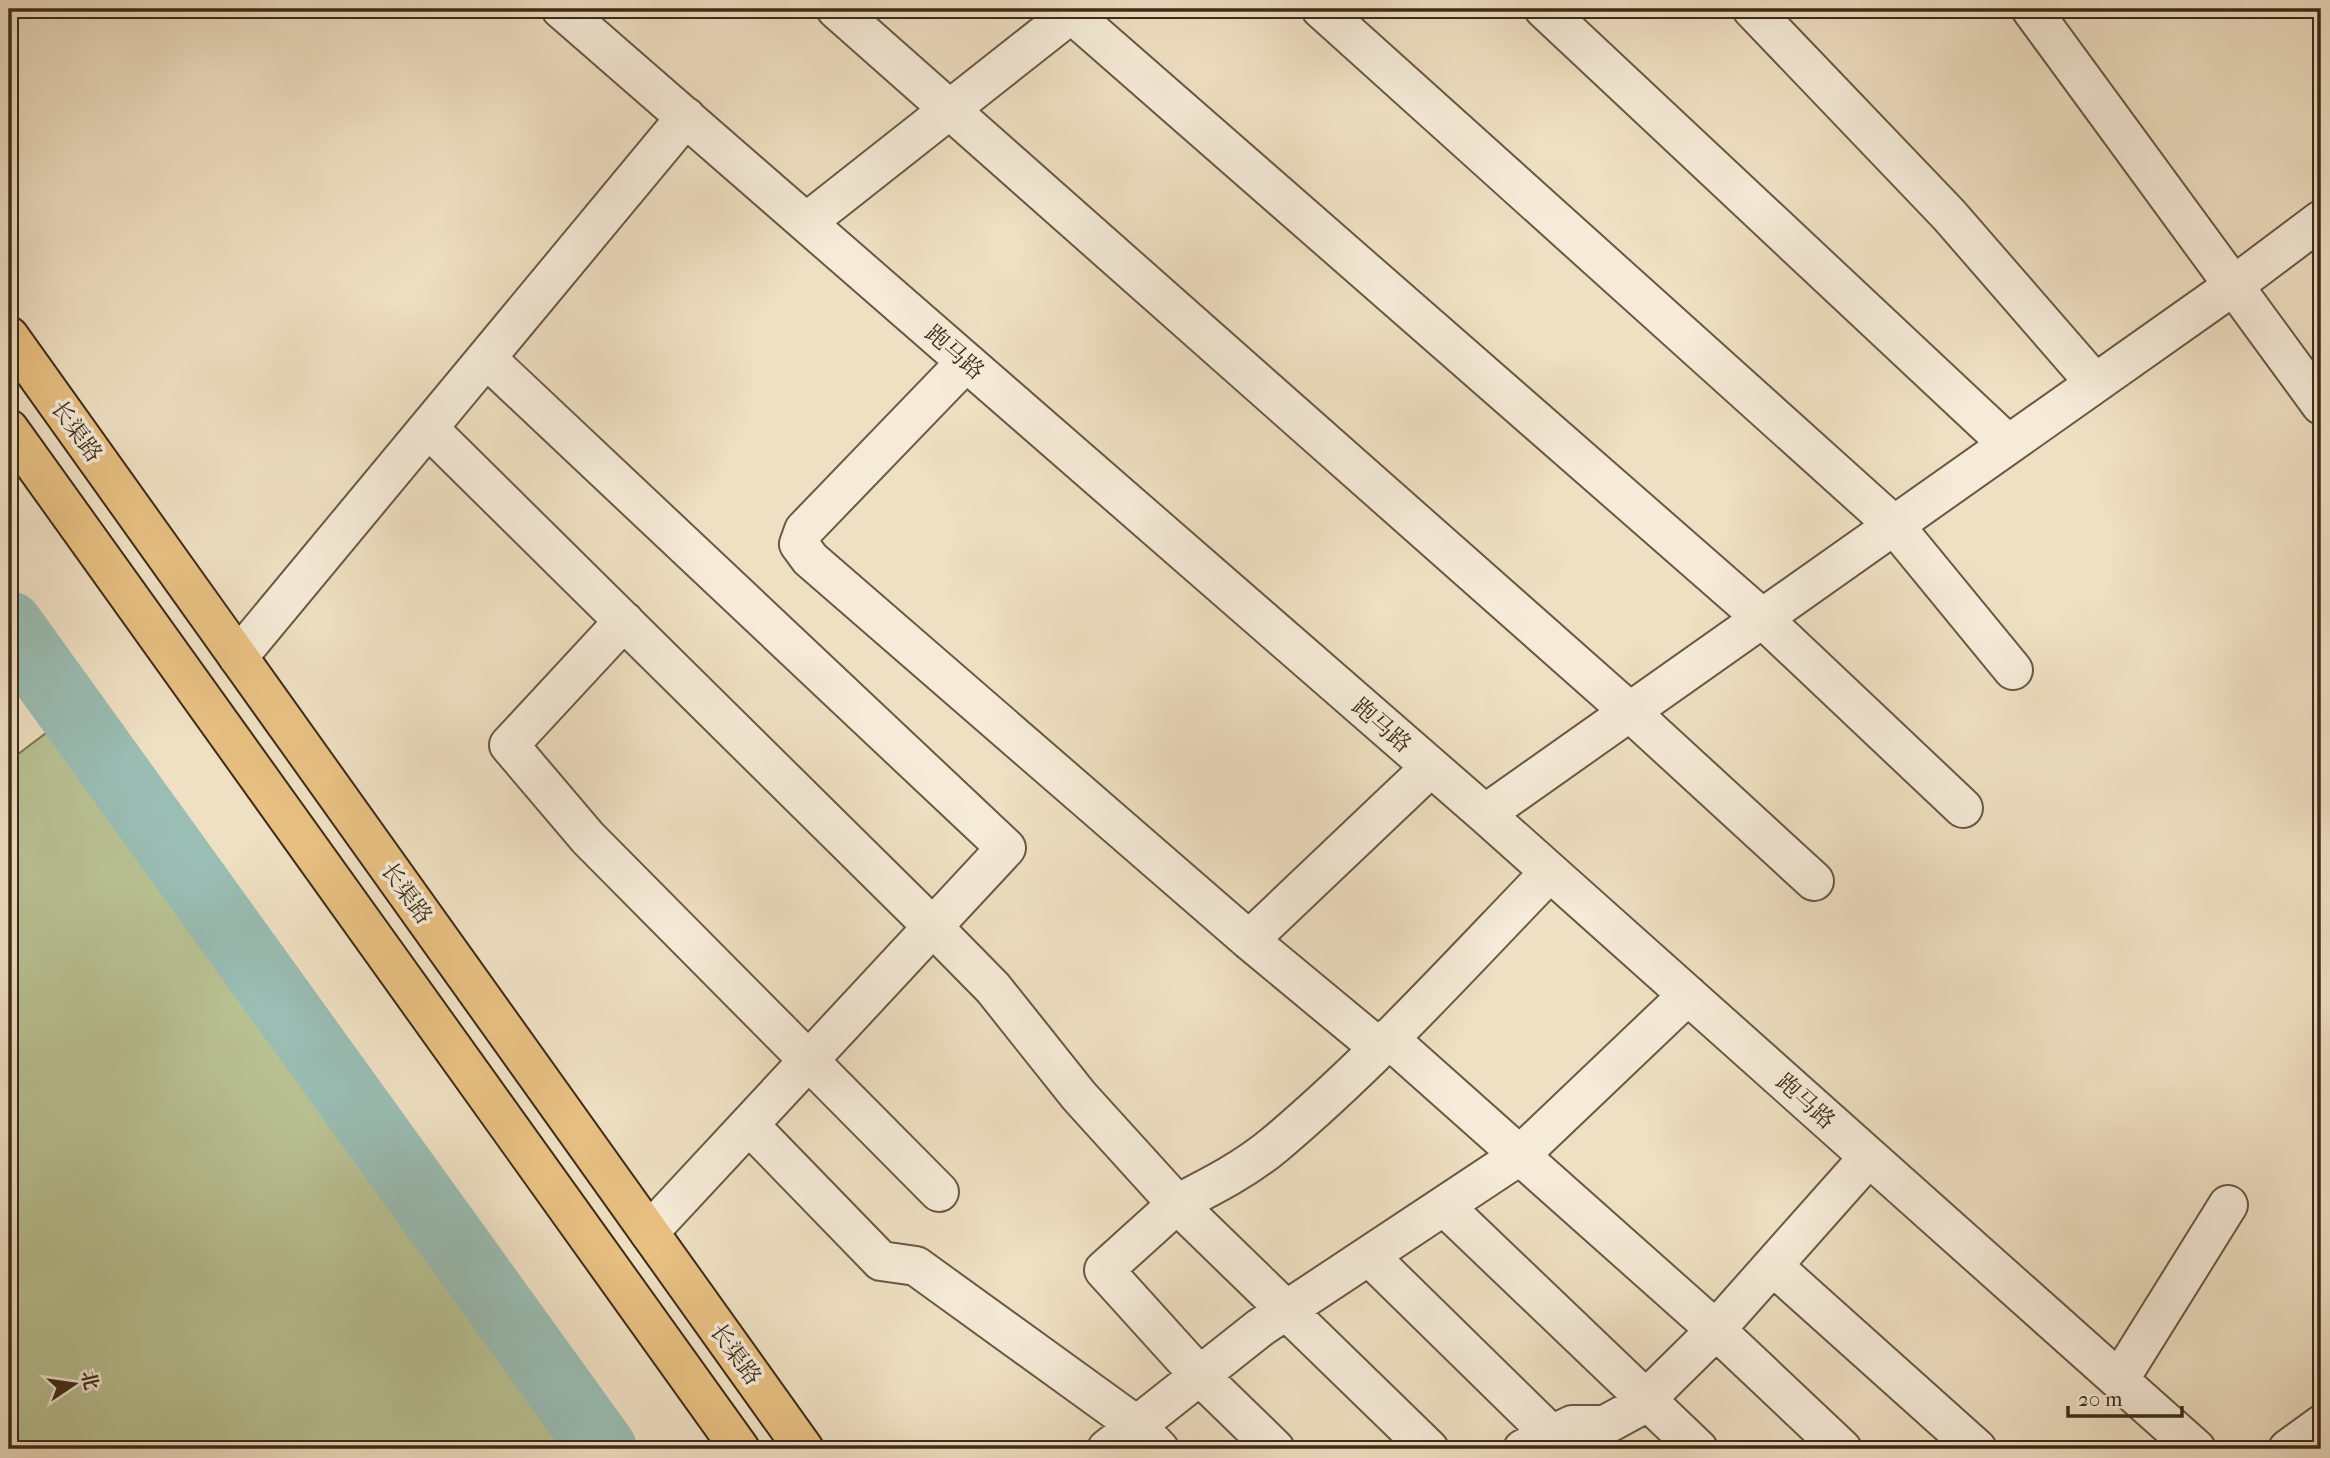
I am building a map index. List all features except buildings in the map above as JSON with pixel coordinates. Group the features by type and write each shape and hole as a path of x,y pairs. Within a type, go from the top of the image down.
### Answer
{"main road":[{"name":"长渠路","path":"9,336 804,1449"},
{"path":"9,429 740,1449"}],"street":[{"name":"跑马路","path":"561,9 1485,814 2196,1449"},
{"path":"836,9 1630,712 1814,881"},
{"path":"1321,9 1894,526 2013,670"},
{"path":"1544,9 2008,444"},
{"path":"1752,9 1949,215 2095,383"},
{"path":"2031,9 2321,405"},
{"path":"807,222 1071,10 1762,618 1963,808"},
{"path":"238,657 686,117"},
{"path":"1485,814 2233,286 2321,220"},
{"path":"486,358 1006,849 649,1232"},
{"path":"966,362 804,530 799,544 810,559 1249,940 1383,1042 1519,1156 1716,1330 1842,1449"},
{"path":"428,428 933,927 992,988 1079,1096 1177,1204 1284,1311 1429,1449"},
{"path":"624,621 509,745 588,838 939,1192"},
{"path":"1249,940 1431,767"},
{"path":"1275,1449 1199,1375 1104,1270 1177,1204 1225,1179 1272,1146 1383,1042 1550,873"},
{"path":"1107,1449 1147,1437 1199,1375 1284,1311 1519,1156 1688,995"},
{"path":"748,1125 881,1261 916,1266 1147,1437"},
{"path":"1369,1255 1546,1444 1573,1425 1605,1425 1646,1400 1716,1330 1869,1157"},
{"path":"2119,1380 2228,1205"},
{"path":"1444,1206 1698,1449"},
{"path":"1773,1266 1976,1449"},
{"path":"2287,1449 2321,1425"}],"green space":[{"path":"50,730 564,1449 9,1449 9,761"}],"waterway":[{"path":"9,625 603,1449"}]}
